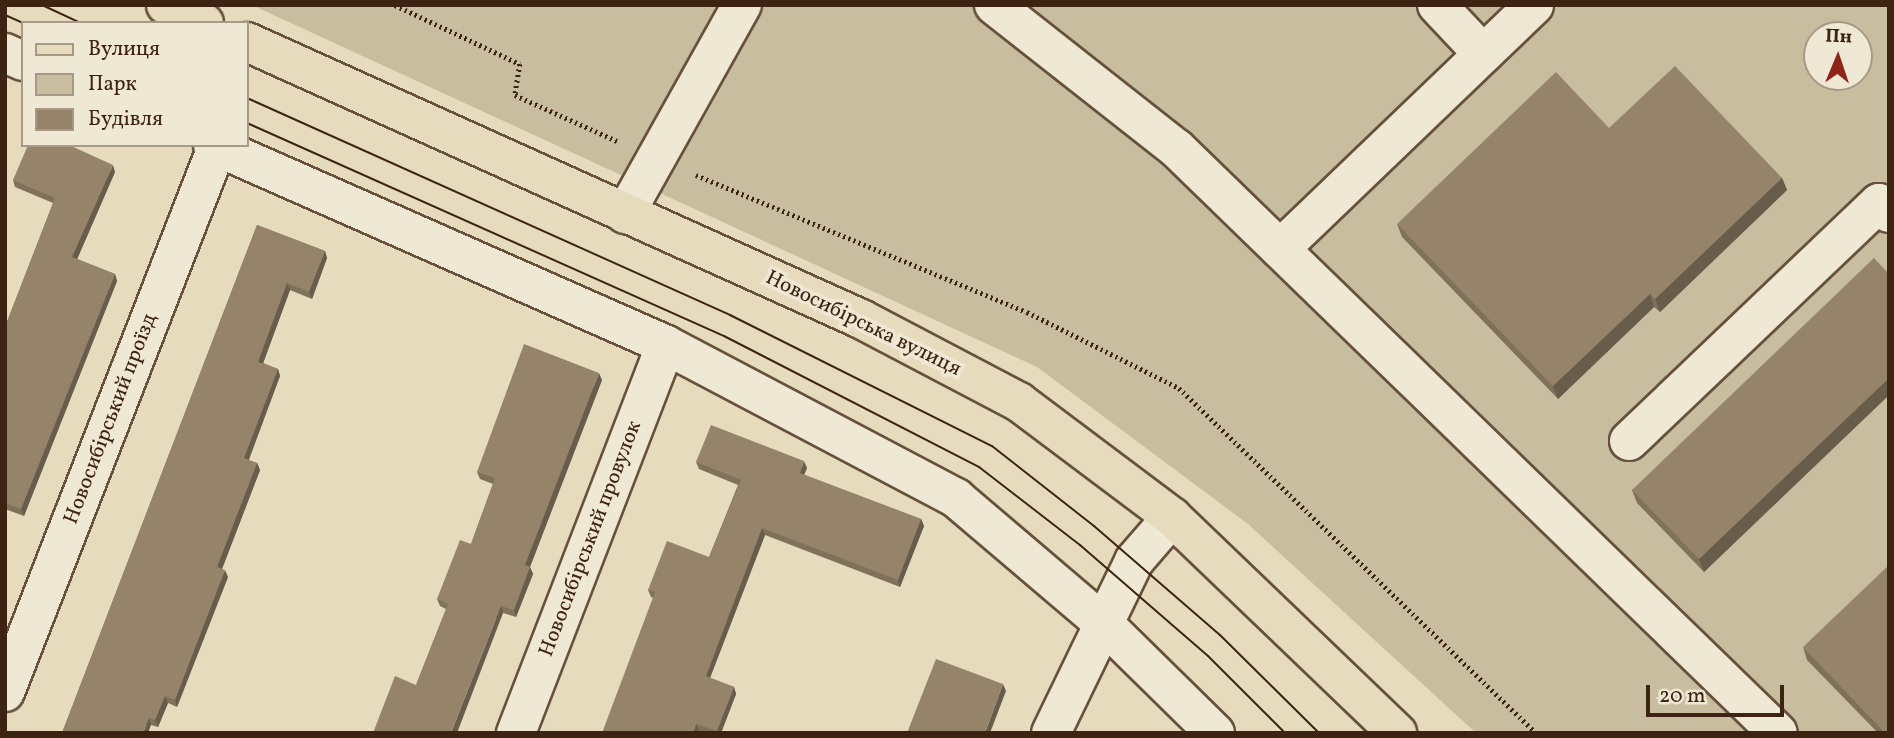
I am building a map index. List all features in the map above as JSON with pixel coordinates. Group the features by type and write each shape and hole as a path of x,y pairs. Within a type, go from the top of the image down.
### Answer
{"main road":[{"path":"166,5 200,21"},
{"name":"Новосибірська вулиця","path":"248,42 861,319 1019,402 1172,517 1397,733"}],"street":[{"path":"625,214 742,5"},
{"path":"994,5 1176,148 1778,733"},
{"path":"1437,5 1483,54"},
{"path":"1279,249 1534,5"},
{"path":"5,53 21,60"},
{"name":"Новосибірський проїзд","path":"5,692 215,147"},
{"path":"217,147 666,345 956,498 1103,623 1215,733"},
{"path":"1629,441 1879,203 1889,213"},
{"name":"Новосибірський провулок","path":"516,733 666,345"},
{"path":"1051,733 1134,561 1172,517"}],"path":[{"path":"395,5 520,64 514,95 657,158 1027,312 1179,388 1536,733"}],"green space":[{"path":"252,5 1889,5 1889,733 1476,733 1248,524 1037,367"}],"building":[{"path":"1675,66 1782,178 1655,299 1650,294 1553,386 1397,224 1556,72 1609,128"},
{"path":"27,147 73,147 113,165 72,257 115,274 21,509 5,503 5,327 55,198 13,180"},
{"path":"257,225 325,251 309,292 287,283 258,362 278,369 244,458 257,463 217,567 225,570 175,700 165,696 155,720 149,718 143,733 62,733"},
{"path":"1874,258 1889,274 1889,378 1699,559 1632,490"},
{"path":"524,344 599,373 525,565 530,567 514,610 501,606 451,733 373,733 395,676 416,685 448,604 437,599 460,540 471,544 495,478 477,472"},
{"path":"711,425 804,461 800,473 921,519 898,580 762,528 706,676 734,687 717,731 696,724 693,733 602,733 655,592 648,590 667,541 709,557 741,480 696,462"},
{"path":"1889,565 1889,732 1885,733 1803,647"},
{"path":"936,659 1003,684 985,733 907,733"}],"tram line":[{"path":"42,5 77,21"},
{"path":"5,15 21,22"},
{"path":"248,98 730,315 992,446 1094,526 1220,635 1319,733"},
{"path":"248,123 724,336 979,467 1080,545 1208,656 1285,733"}]}
